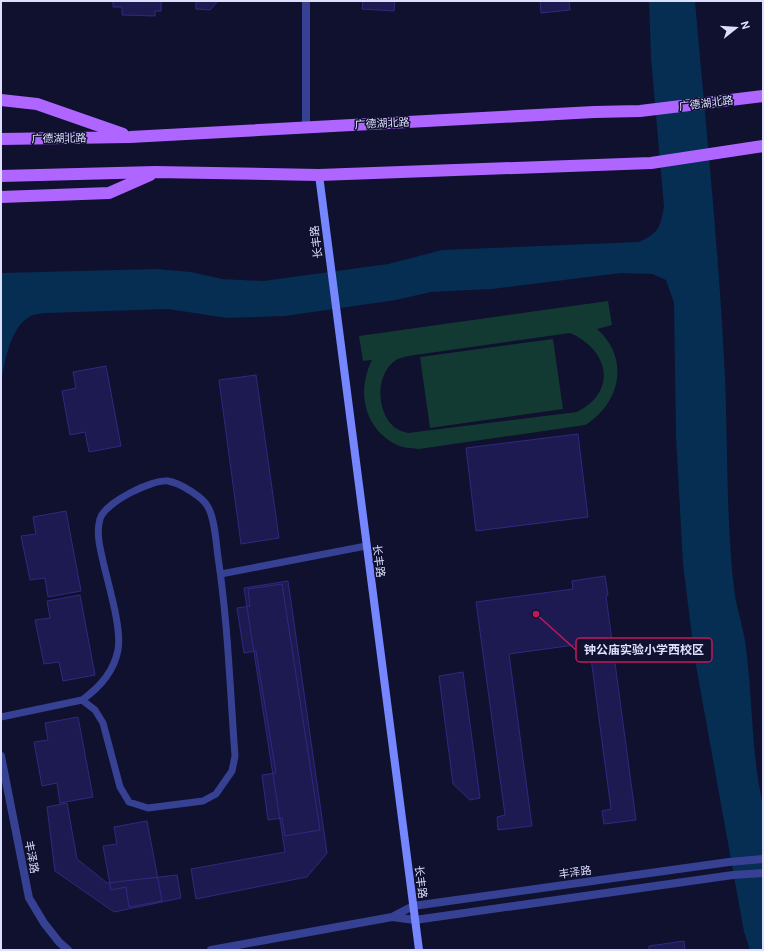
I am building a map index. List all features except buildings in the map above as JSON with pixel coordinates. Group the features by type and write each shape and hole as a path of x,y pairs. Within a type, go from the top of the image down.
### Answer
{"main road":[{"name":"广德湖北路","path":"1,139 130,137 594,112 640,111 763,96"},
{"path":"1,100 37,104 130,137"},
{"path":"1,176 155,172 319,175 652,163 763,146"},
{"path":"1,196 109,193 155,172"}],"street":[{"path":"306,1 306,127"},
{"name":"长丰路","path":"319,175 329,264 419,950"},
{"name":"丰泽路","path":"1,756 29,898 44,923 59,942 68,950"},
{"name":"丰泽路","path":"211,950 392,917 413,906 729,862 763,860"},
{"name":"丰泽路","path":"392,917 415,920 733,875 763,873"}],"lane":[{"path":"1,716 82,700 92,693 107,677 118,650 118,628 98,541 100,518 116,500 141,488 168,481 194,492 208,507 213,525 221,574 235,756 232,771 216,794 204,800 148,808 129,802 120,787 103,723 95,710 82,700"},
{"path":"221,574 366,546"}],"green space":[{"path":"608,301 612,325 597,329 607,341 614,353 617,366 617,380 607,405 597,416 585,425 419,449 407,448 395,444 384,437 370,418 364,395 367,372 372,360 363,361 359,336","holes":["570,333 583,340 600,360 604,371 603,382 599,393 590,403 577,412 408,433 394,427 384,412 380,393 381,383 389,366 400,358"]},
{"path":"553,339 563,409 430,428 420,357"}],"water":[{"path":"649,1 695,1 719,283 725,377 728,509 731,562 735,596 746,648 756,766 763,805 763,950 750,950 744,932 695,660 683,564 676,437 674,303 666,280 652,274 621,273 492,289 431,292 396,300 285,316 227,318 168,309 45,313 31,316 18,328 10,345 1,382 1,273 156,269 191,272 222,279 263,281 388,264 442,250 639,242 646,239 658,229 664,207 651,58"}],"place":[{"name":"钟公庙实验小学西校区","path":"536,614"}]}
